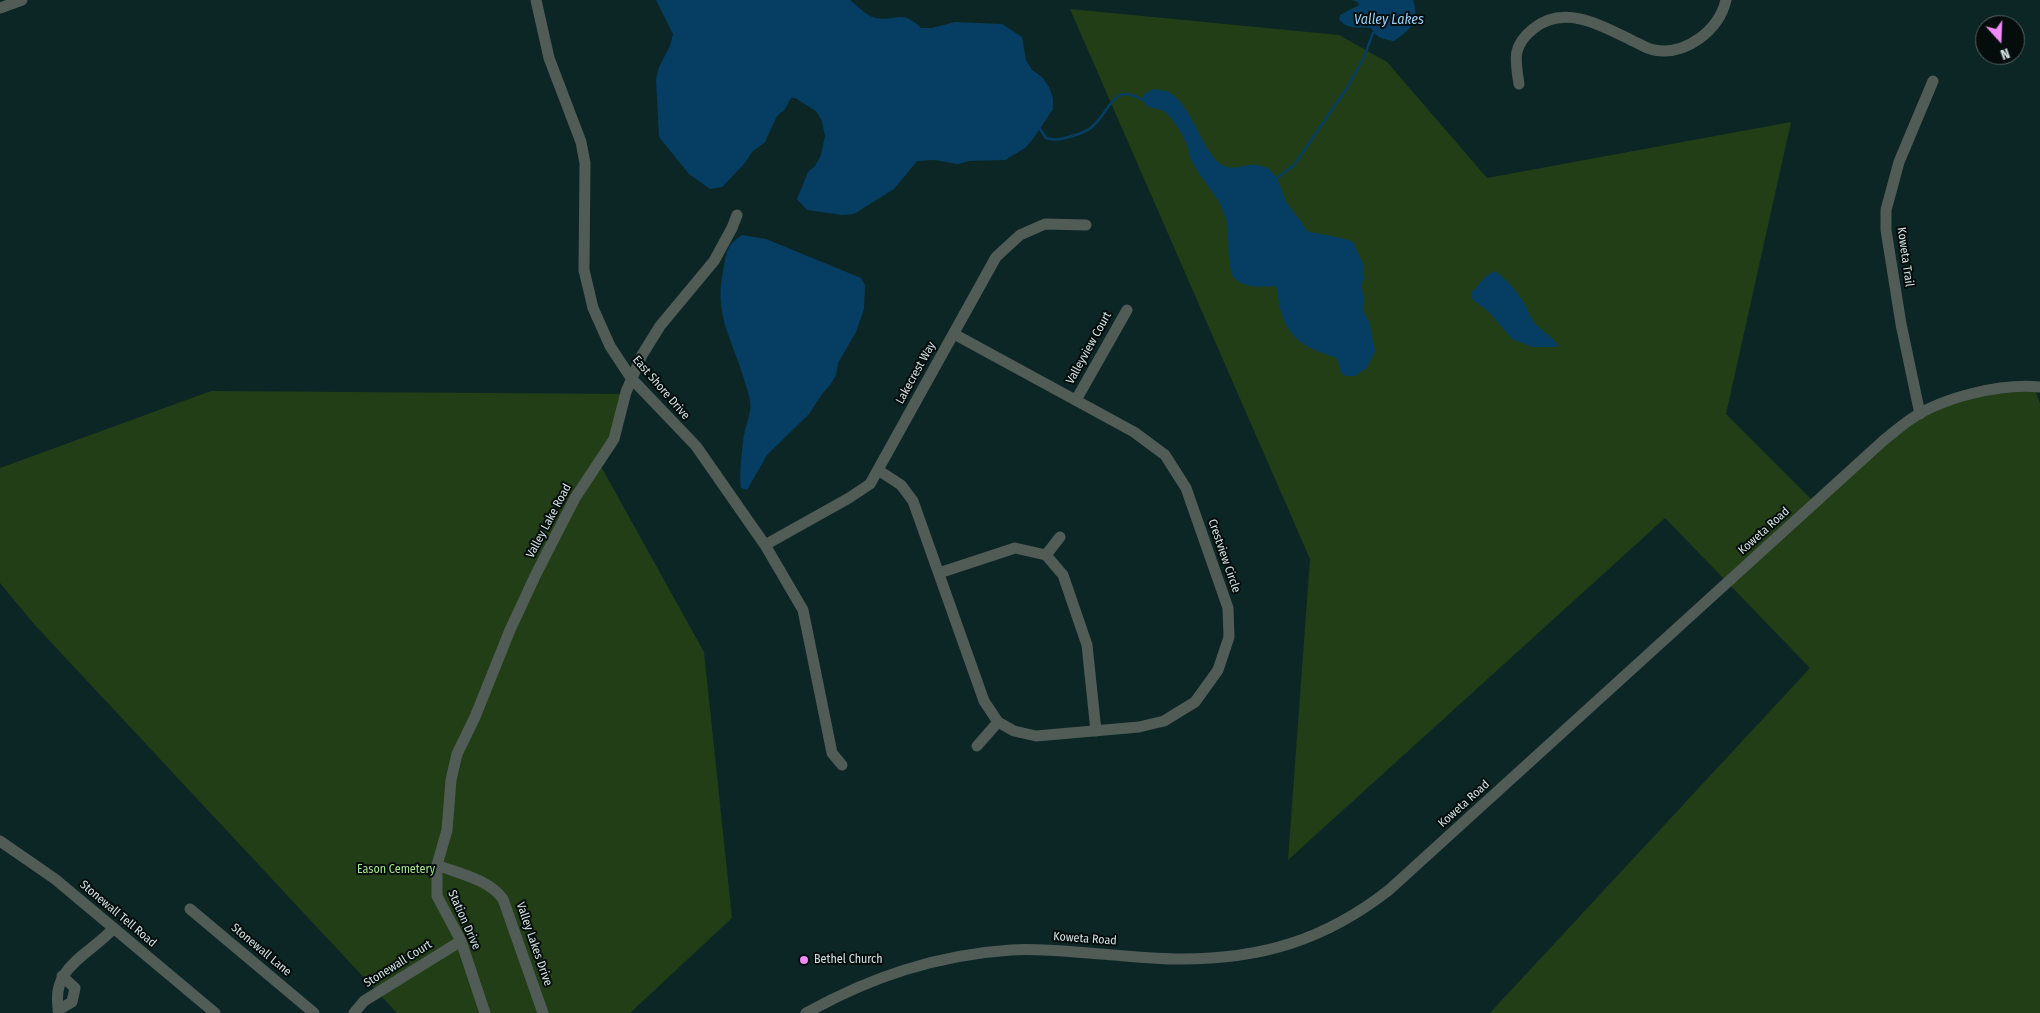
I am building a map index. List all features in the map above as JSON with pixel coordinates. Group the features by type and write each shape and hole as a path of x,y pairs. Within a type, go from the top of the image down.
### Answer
{"street":[{"path":"0,8 22,0"},
{"name":"East Shore Drive","path":"536,0 549,58 580,142 585,163 584,270 593,308 610,346 631,378 696,446 765,545 802,610 832,753 842,765"},
{"path":"1519,84 1515,57 1524,36 1541,23 1565,16 1594,22 1654,50 1675,50 1699,40 1718,22 1726,0"},
{"name":"Koweta Trail","path":"1920,414 1901,324 1886,230 1886,210 1899,162 1933,81"},
{"name":"Valley Lake Road","path":"437,865 447,830 450,780 457,754 475,717 510,630 575,498 614,439 631,378 642,355 660,326 714,261 732,228 736,214"},
{"name":"Lakecrest Way","path":"765,545 870,484 996,257 1020,235 1046,224 1086,225"},
{"name":"Valleyview Court","path":"1076,400 1127,310"},
{"name":"Crestview Circle","path":"954,334 1134,432 1165,455 1186,488 1228,608 1229,637 1218,670 1195,702 1164,721 1139,727 1036,736 1014,731 998,722"},
{"name":"Koweta Road","path":"806,1013 855,988 913,966 962,955 1020,950 1181,959 1225,957 1286,945 1319,934 1345,921 1389,890 1884,440 1912,418 1949,401 1977,392 2006,387 2040,387"},
{"path":"878,470 901,485 914,501 984,701 998,722 977,746"},
{"path":"1046,555 1060,538"},
{"path":"939,573 1015,548 1046,555 1063,575 1087,645 1096,731"},
{"name":"Stonewall Tell Road","path":"0,841 55,879 215,1013"},
{"name":"Station Drive","path":"437,865 437,896 460,941 485,1013"},
{"name":"Valley Lakes Drive","path":"437,865 488,884 497,890 503,899 544,1013"},
{"name":"Stonewall Lane","path":"190,909 314,1013"},
{"path":"59,1012 57,986 62,976 74,962 101,942 114,928"},
{"name":"Stonewall Court","path":"354,1013 364,1001 460,941"},
{"path":"59,1012 72,1002 75,988 62,976"}],"green space":[{"path":"1070,9 1339,35 1387,62 1487,178 1791,122 1726,414 1816,504 1917,415 1985,395 2035,390 2040,403 2040,1013 1490,1013 1810,668 1665,518 1288,860 1310,559"},
{"name":"Eason Cemetery","path":"211,391 626,394 623,419 598,461 704,652 732,918 630,1013 397,1013 34,624 0,583 0,468"}],"water":[{"path":"656,0 850,0 872,17 883,19 903,17 921,28 932,28 955,22 1002,24 1022,37 1026,60 1032,70 1042,77 1049,87 1053,98 1053,109 1025,148 1005,160 969,161 958,164 934,160 917,161 894,189 854,214 842,215 807,210 797,199 808,172 815,166 821,155 825,136 822,121 816,111 795,98 791,98 785,109 777,116 765,142 752,152 745,163 722,187 710,189 689,174 659,137 656,79 673,34"},
{"name":"Valley Lakes","path":"1352,0 1413,0 1415,19 1409,29 1394,41 1383,39 1375,34 1371,28 1350,27 1342,23 1339,19 1340,15 1359,5 1358,2"},
{"path":"1154,89 1167,91 1183,105 1204,143 1215,159 1221,164 1233,168 1256,165 1268,168 1276,176 1287,203 1307,231 1353,242 1363,264 1364,275 1361,287 1364,298 1363,311 1369,321 1375,351 1367,368 1355,376 1346,376 1341,373 1337,358 1311,348 1293,335 1282,316 1275,286 1250,286 1235,279 1230,268 1224,211 1196,169 1190,158 1186,142 1175,124 1165,112 1147,106 1143,100 1144,94"},
{"path":"742,235 766,239 861,278 865,285 864,309 856,332 838,363 836,375 809,414 767,455 747,490 741,488 740,483 744,435 750,410 750,401 725,324 721,298 721,283 727,252 734,241"},
{"path":"1495,271 1516,292 1526,306 1533,321 1558,345 1556,347 1532,347 1512,339 1488,311 1472,299 1472,292 1486,276"}],"waterway":[{"path":"1277,178 1294,165 1347,88 1364,57 1373,33"},
{"path":"1040,129 1046,138 1062,139 1086,131 1093,126 1118,96 1125,94 1133,95 1143,100"}],"place":[{"name":"Bethel Church","path":"804,960"}]}
